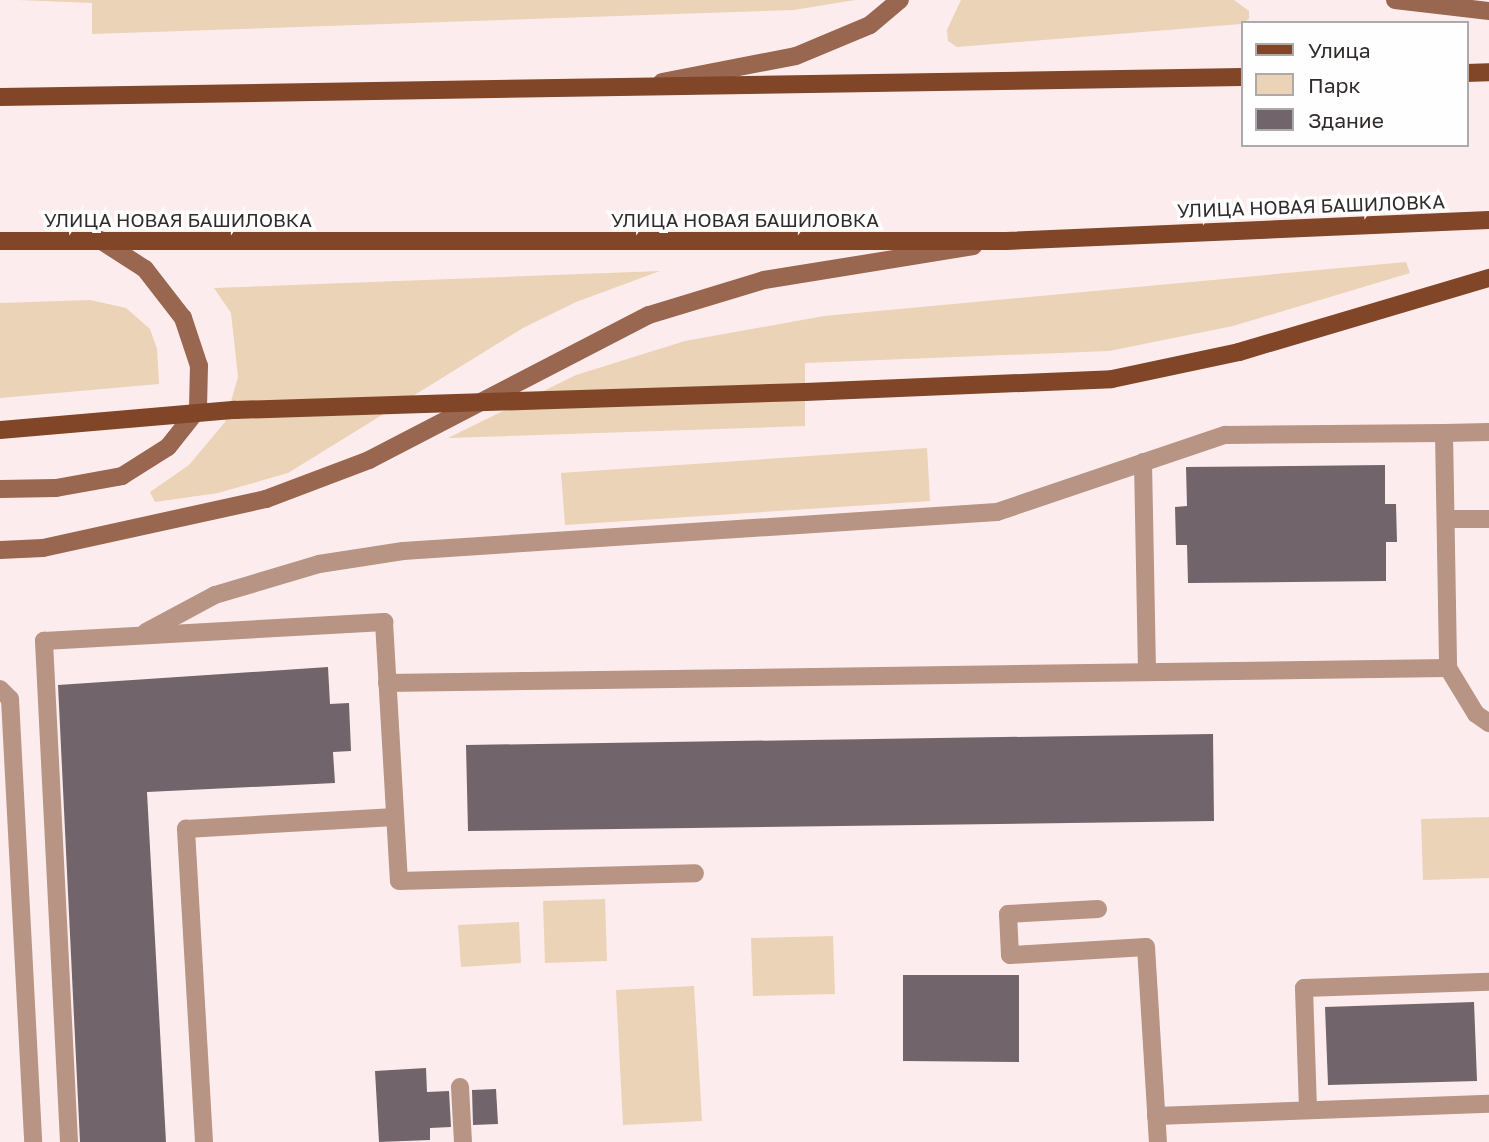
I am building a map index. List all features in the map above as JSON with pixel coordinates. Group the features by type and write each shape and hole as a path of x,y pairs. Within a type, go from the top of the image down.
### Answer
{"main road":[{"path":"628,88 796,56 870,25 900,0"},
{"path":"1395,0 1489,10"},
{"path":"1468,73 1489,72"},
{"path":"0,97 1240,77"},
{"name":"УЛИЦА НОВАЯ БАШИЛОВКА","path":"0,241 1006,241 1489,219"},
{"path":"0,489 55,488 122,476 169,447 198,409 199,366 183,318 145,269 100,240"},
{"path":"0,550 43,548 266,499 369,460 649,315 764,280 1006,241"},
{"path":"0,430 235,410 1112,379 1239,352 1489,278"}],"lane":[{"path":"140,635 215,595 318,564 403,551 996,512 1225,435 1489,432"},
{"path":"1444,433 1448,668 1476,714 1489,723"},
{"path":"1143,461 1147,672"},
{"path":"1446,519 1489,519"},
{"path":"69,1142 44,641 384,622 399,881 695,873"},
{"path":"387,683 1448,668"},
{"path":"0,689 10,699 33,1142"},
{"path":"204,1142 186,829 396,817"},
{"path":"1098,909 1008,914 1010,955 1146,947 1158,1142"},
{"path":"1308,1109 1304,988 1489,982"},
{"path":"460,1087 463,1142"},
{"path":"1156,1115 1489,1104"}],"green space":[{"path":"18,0 855,0 794,10 92,34 92,3"},
{"path":"961,0 1234,0 1249,11 1249,19 1240,21 1240,24 957,47 948,41 947,30"},
{"path":"1406,262 1410,273 1233,326 1109,351 805,363 805,426 448,438 576,375 685,341 824,316"},
{"path":"660,271 576,302 523,328 288,473 218,493 155,502 150,492 189,465 225,422 238,377 231,313 214,288"},
{"path":"90,300 126,308 150,329 157,349 159,384 0,398 0,303"},
{"path":"927,448 930,501 565,525 561,473"},
{"path":"1489,817 1489,878 1423,880 1421,819"},
{"path":"605,899 607,961 545,963 543,901"},
{"path":"519,922 521,963 461,967 458,925"},
{"path":"833,936 835,994 753,996 751,938"},
{"path":"694,986 702,1121 623,1125 616,990"}],"building":[{"path":"1385,465 1385,504 1396,504 1397,542 1386,542 1386,581 1188,583 1187,545 1176,545 1175,507 1187,506 1186,467"},
{"path":"328,667 330,704 349,703 351,751 333,752 335,783 147,792 166,1142 80,1142 58,685"},
{"path":"1213,734 1214,821 468,831 466,745"},
{"path":"903,975 1019,975 1019,1062 903,1061"},
{"path":"1474,1002 1477,1081 1328,1085 1325,1007"},
{"path":"426,1068 427,1092 449,1091 451,1127 430,1128 430,1140 379,1142 375,1071"},
{"path":"496,1089 498,1124 473,1125 472,1090"}]}
